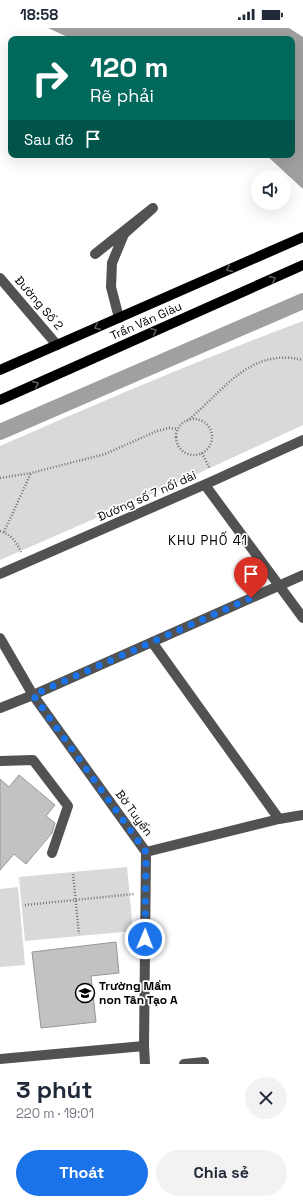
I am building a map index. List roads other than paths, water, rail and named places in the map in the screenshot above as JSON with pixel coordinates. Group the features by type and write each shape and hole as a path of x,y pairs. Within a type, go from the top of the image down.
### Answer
{"main road":[{"name":"Trần Văn Giàu","path":"0,370 303,237"},
{"name":"Trần Văn Giàu","path":"0,400 303,265"}],"street":[{"path":"95,254 153,208 124,234 112,263 111,287 119,318"},
{"name":"Đường Số 2","path":"0,278 57,344"},
{"name":"Đường số 7 nối dài","path":"0,574 205,485 303,440"},
{"path":"205,485 303,618"},
{"path":"0,708 33,695 303,575"},
{"name":"Bờ Tuyến","path":"0,638 33,695 146,852 145,1064"},
{"path":"152,642 279,819"},
{"path":"0,761 33,760 68,806 52,853"},
{"path":"146,852 279,819 303,815"},
{"path":"0,1059 144,1046"},
{"path":"184,1064 204,1062"}],"waterway":[{"path":"0,432 303,301"}],"place":[{"name":"Trường Mầm non Tân Tạo A","path":"85,993"}],"district":[{"name":"KHU PHỐ 41","path":"208,540"}]}
